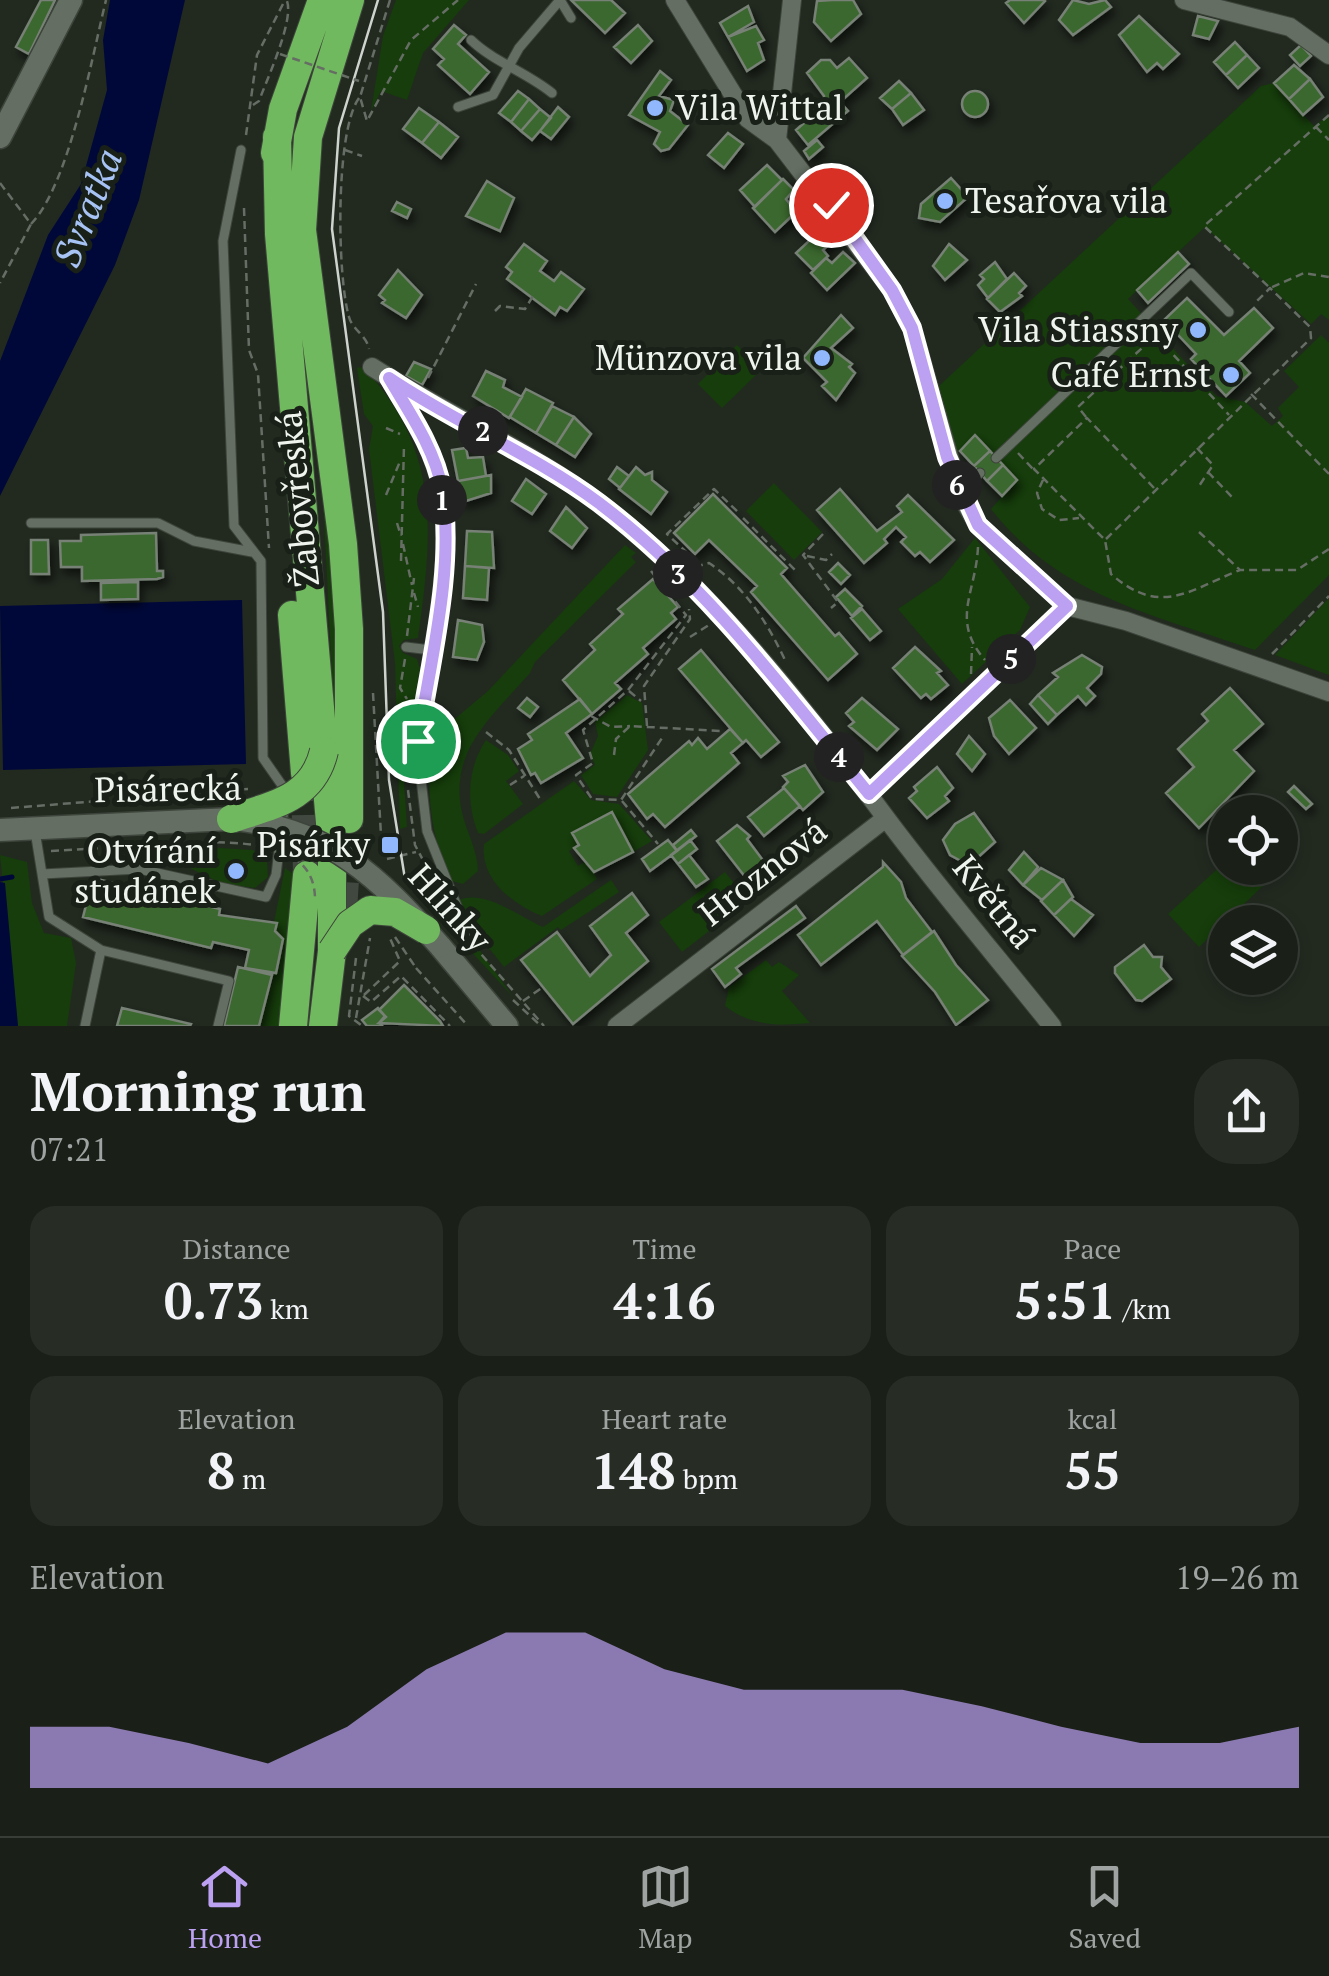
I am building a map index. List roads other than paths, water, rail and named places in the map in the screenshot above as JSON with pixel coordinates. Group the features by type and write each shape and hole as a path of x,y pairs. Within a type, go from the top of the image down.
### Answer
{"highway":[{"name":"Žabovřeská","path":"304,773 267,312 266,254 277,137 322,0"},
{"name":"Žabovřeská","path":"349,819 350,648 343,544 306,278 302,186 308,137 350,0"},
{"path":"277,137 279,234 310,628 344,951"},
{"path":"306,278 301,310 318,517 322,627 318,676"},
{"path":"212,827 298,794 316,776 324,751"},
{"path":"293,1026 311,887"},
{"path":"323,1026 350,924 370,910 396,912 433,938"}],"street":[{"path":"0,137 71,0"},
{"path":"676,0 748,119 777,140 863,247 905,315 959,492 978,525 1067,606 1126,621 1329,692"},
{"path":"777,140 792,0"},
{"path":"1184,0 1290,27 1329,55"},
{"path":"372,367 418,397 521,450 601,504 749,646 886,818"},
{"path":"389,378 423,436 442,486 446,547 418,741 420,771"},
{"path":"869,794 1067,606"},
{"name":"Hroznová","path":"618,1026 886,818"},
{"name":"Květná","path":"886,818 1052,1026"},
{"name":"Pisárecká","path":"0,830 37,840 274,824 332,846"},
{"name":"Hlinky","path":"332,846 375,877 507,1026"}],"lane":[{"path":"458,107 493,95 510,64 560,0 571,18"},
{"path":"470,40 488,57 510,64 552,93"},
{"path":"42,874 138,869 266,897 276,876 286,791 264,758 261,560 234,526 224,241 241,150"},
{"path":"996,458 1191,273 1229,312"},
{"path":"959,492 980,473"},
{"path":"31,523 158,523 194,541 252,552"},
{"path":"406,646 431,650"},
{"path":"420,771 427,831 458,911"},
{"path":"37,840 49,918 101,950 229,980 218,1026"},
{"path":"84,1026 101,950"}],"water":[{"name":"Svratka","path":"110,0 185,0 139,200 115,265 0,496 0,361 48,235 81,184 107,90 103,40"},
{"path":"242,600 246,764 3,770 0,606"},
{"path":"0,882 5,883 18,1026 0,1026"}],"waterway":[{"path":"0,879 12,877"}],"tunnel":[{"path":"305,773 307,875"},
{"path":"343,910 349,819"}],"tram line":[{"path":"378,0 339,128 332,229 383,612 389,780 405,879"}],"place":[{"name":"Vila Wittal","path":"655,108"},
{"name":"Tesařova vila","path":"945,201"},
{"name":"Vila Stiassny","path":"1198,330"},
{"name":"Münzova vila","path":"822,358"},
{"name":"Café Ernst","path":"1231,375"},
{"name":"Pisárky","path":"390,845"},
{"name":"Otvírání studánek","path":"236,871"}]}
